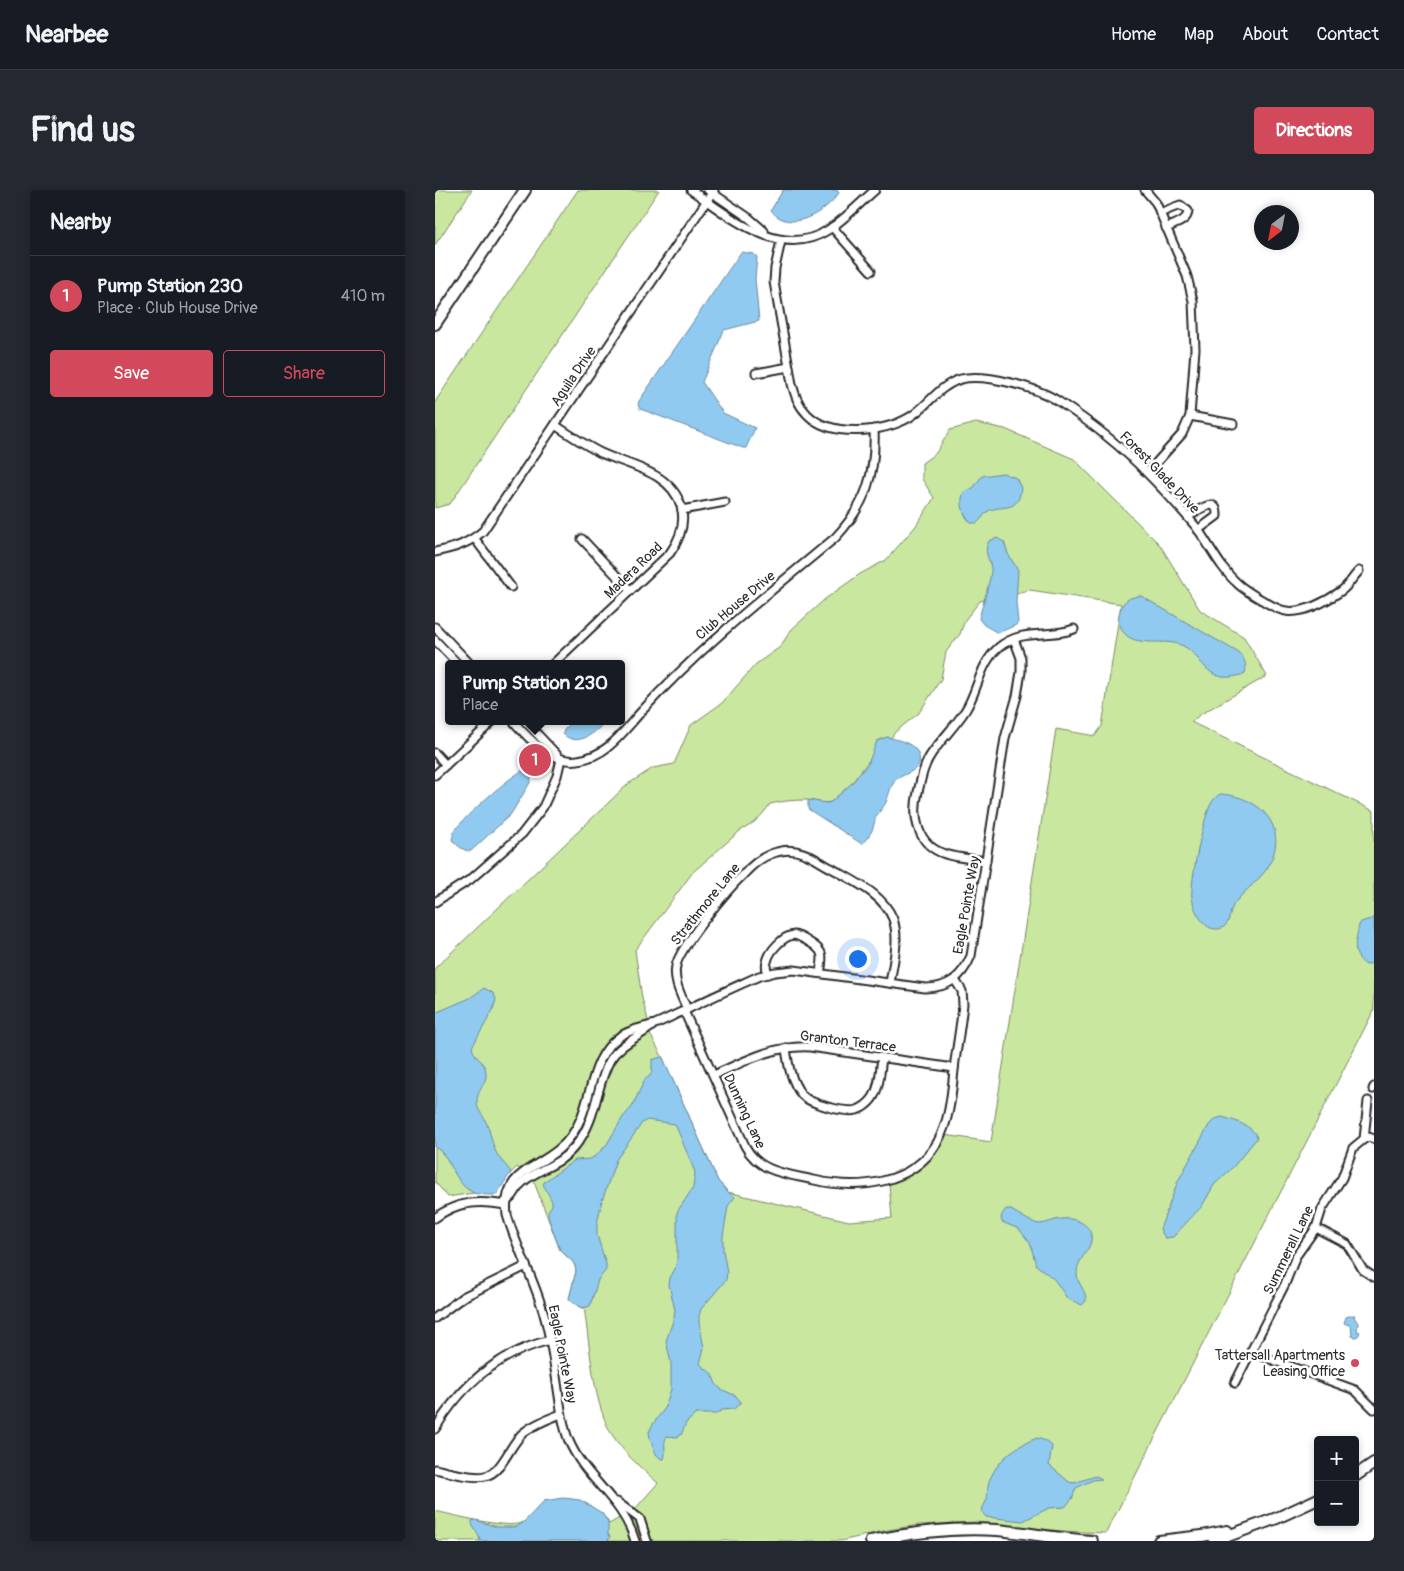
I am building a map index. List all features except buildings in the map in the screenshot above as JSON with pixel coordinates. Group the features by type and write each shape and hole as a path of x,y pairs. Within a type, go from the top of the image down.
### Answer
{"street":[{"path":"435,324 525,190"},
{"path":"691,190 743,225 781,241 805,239 828,230 875,190"},
{"path":"1145,190 1156,203 1187,276 1193,301 1195,349 1190,416 1182,434 1147,473"},
{"path":"711,191 749,218 770,236"},
{"name":"Aguila Drive","path":"435,552 462,546 483,531 707,200 711,191"},
{"path":"1160,212 1179,205 1188,210 1184,220 1167,228"},
{"path":"832,227 871,271"},
{"name":"Forest Glade Drive","path":"781,241 777,254 774,282 789,367 795,395 800,405 817,422 838,429 874,429 899,422 911,416 943,388 954,381 963,379 985,378 1048,394 1113,441 1147,473 1198,530 1227,573 1237,584 1274,607 1284,611 1296,612 1308,609 1341,591 1359,571"},
{"path":"756,373 789,367"},
{"path":"1190,416 1233,424"},
{"path":"555,425 601,452 660,477 678,496 682,510 725,502"},
{"name":"Club House Drive","path":"561,759 576,761 587,759 606,749 663,687 697,654 841,532 857,511 870,480 874,455 874,429"},
{"path":"1188,518 1205,506 1215,508 1217,516 1198,530"},
{"name":"Madera Road","path":"557,660 673,548 683,525 682,510"},
{"path":"475,538 511,587"},
{"path":"582,540 630,590"},
{"path":"435,627 467,660"},
{"path":"986,862 945,854 932,847 918,831 914,814 923,771 931,754 966,710 985,664 999,648 1025,634 1065,632 1074,629"},
{"name":"Eagle Pointe Way","path":"955,980 963,972 971,956 1005,738 1021,672 1021,658 1014,639"},
{"path":"435,640 454,660"},
{"path":"435,775 489,725"},
{"path":"517,725 533,742 561,759"},
{"path":"529,725 561,759"},
{"path":"435,753 446,765"},
{"path":"435,902 471,879 522,834 543,807 554,784 561,759"},
{"name":"Strathmore Lane","path":"686,1010 675,978 676,965 683,948 744,873 765,856 783,850 797,851 811,856 873,894 886,906 893,920 896,934 890,983"},
{"path":"768,974 767,959 783,939 794,935 819,948 822,956 820,973"},
{"path":"435,1218 447,1210 465,1203 478,1201 506,1203 509,1188 521,1174 560,1149 572,1135 582,1115 597,1064 605,1051 622,1035 634,1029 655,1024 768,974 794,970 933,988 945,986 955,980"},
{"name":"Dunning Lane","path":"686,1010 745,1146 758,1163 772,1170 828,1183 856,1185 891,1179 916,1166 929,1154 937,1143 945,1122 963,1004 962,991 955,980"},
{"name":"Granton Terrace","path":"714,1075 763,1053 786,1048 810,1047 954,1068"},
{"path":"786,1048 790,1072 796,1086 804,1097 813,1103 848,1111 864,1107 873,1097 877,1089 882,1058"},
{"path":"1368,1101 1364,1139 1369,1137 1374,1139"},
{"name":"Summerall Lane","path":"1235,1383 1285,1284 1296,1256 1315,1228 1321,1209 1342,1178 1352,1151 1364,1139"},
{"name":"Eagle Pointe Way","path":"506,1203 510,1225 542,1307 550,1340 561,1414 567,1437 573,1450 597,1483 614,1501 628,1522 635,1541"},
{"path":"1315,1228 1347,1244 1363,1270 1374,1277"},
{"path":"435,1318 463,1297 526,1266"},
{"path":"435,1429 454,1400 482,1372 533,1344 550,1340"},
{"path":"1251,1352 1355,1390 1374,1408"},
{"path":"435,1470 488,1476 498,1468 523,1433 543,1420 561,1414"},
{"path":"1359,1473 1374,1463"},
{"name":"Eagle Pointe Way","path":"614,1501 637,1515 647,1541"},
{"path":"1214,1541 1314,1501"},
{"path":"1159,1541 1202,1536 1259,1524"},
{"path":"871,1541 916,1533 976,1529 1092,1541"}],"green space":[{"path":"435,190 472,190 435,245"},
{"path":"578,190 659,190 450,504 435,508 435,402"},
{"path":"976,423 1005,429 1074,459 1160,545 1200,610 1244,637 1267,676 1201,714 1191,722 1374,811 1374,1010 1106,1533 1062,1531 975,1522 919,1525 841,1541 435,1541 435,1511 479,1521 513,1524 521,1523 528,1519 544,1501 571,1499 589,1505 604,1516 609,1524 635,1509 658,1483 625,1451 608,1427 597,1395 593,1376 584,1308 581,1308 569,1299 576,1271 575,1266 560,1250 534,1182 517,1167 505,1179 496,1195 474,1193 448,1197 435,1182 435,968 628,784 653,768 674,764 691,725 722,703 756,664 780,647 791,630 825,599 860,574 886,560 915,527 934,498 922,479 922,463 936,453 950,430","holes":["1030,590 1121,604 1102,726 1095,736 1056,729 991,1142 945,1135 922,1165 907,1176 889,1184 892,1218 849,1221 728,1192 718,1181 663,1058 650,1034 642,998 635,950 693,872 741,830 757,819 770,804 797,800 822,803 831,802 851,784 887,737 891,738 895,732 919,713 941,679 946,652 960,634 965,620 980,601"]}],"water":[{"path":"783,190 837,190 839,193 817,213 797,221 787,221 771,210"},
{"path":"741,252 754,254 757,257 755,279 759,321 724,330 702,382 723,413 755,428 746,448 640,409 638,405"},
{"path":"1003,473 1016,478 1021,488 1017,502 1009,507 988,511 977,523 971,523 963,509 962,500 964,492 973,488 982,476"},
{"path":"997,538 1004,542 1008,554 1018,570 1016,602 1018,622 1016,625 998,633 984,625 979,619 991,573 986,548 989,541"},
{"path":"1141,596 1239,653 1245,662 1245,673 1231,677 1222,677 1209,670 1188,649 1181,645 1165,642 1138,641 1130,638 1124,633 1120,625 1119,613 1127,600 1132,597"},
{"path":"569,725 602,725 592,734 575,740 563,734"},
{"path":"887,737 906,743 914,748 919,756 919,762 918,766 894,782 886,802 876,817 871,832 862,844 808,809 808,800 831,802 851,784 868,764 877,741"},
{"path":"522,771 530,773 531,781 511,814 471,851 463,849 456,844 452,840 454,832 461,823 497,789"},
{"path":"1220,794 1247,800 1258,807 1267,815 1273,825 1276,837 1274,851 1266,870 1234,904 1227,924 1216,929 1207,926 1199,917 1193,902 1192,890 1201,835 1208,810 1212,802"},
{"path":"1374,918 1374,962 1366,965 1361,961 1355,947 1359,925 1361,922"},
{"path":"484,988 493,993 496,999 493,1010 472,1047 484,1066 486,1073 485,1081 478,1095 477,1105 487,1123 496,1153 511,1172 496,1195 477,1194 466,1188 457,1177 446,1157 435,1147 435,1013 470,998"},
{"path":"661,1057 718,1181 735,1197 728,1206 723,1236 723,1251 727,1272 726,1280 701,1309 699,1316 704,1348 700,1364 712,1374 716,1384 721,1389 736,1396 741,1402 734,1409 722,1410 716,1414 696,1414 686,1423 681,1435 677,1437 667,1436 664,1459 661,1459 656,1454 649,1432 665,1408 671,1389 671,1363 666,1341 675,1310 669,1285 677,1260 677,1212 693,1188 695,1172 675,1124 647,1120 642,1123 616,1160 601,1204 597,1225 597,1235 606,1270 598,1280 590,1306 581,1307 569,1299 576,1271 575,1266 560,1250 548,1217 552,1201 543,1184 575,1160 590,1159 597,1155 607,1144 623,1117 632,1107 645,1079 650,1076 652,1060"},
{"path":"1222,1117 1248,1127 1257,1138 1233,1167 1214,1185 1202,1206 1173,1237 1165,1238 1160,1229 1178,1181 1209,1125 1215,1119"},
{"path":"1006,1209 1039,1224 1059,1219 1072,1219 1087,1226 1090,1231 1091,1241 1077,1272 1078,1280 1086,1297 1086,1301 1082,1305 1067,1298 1054,1279 1036,1265 1030,1243 1019,1229 1002,1222 1001,1219"},
{"path":"1355,1315 1354,1317 1358,1323 1357,1331 1360,1332 1355,1337 1352,1336 1351,1326 1344,1323 1346,1317"},
{"path":"1037,1438 1046,1441 1052,1446 1049,1465 1069,1482 1074,1483 1096,1476 1102,1479 1093,1480 1076,1488 1072,1499 1065,1507 1049,1508 1023,1521 986,1517 983,1508 987,1499 989,1481 998,1465 1022,1445"},
{"path":"563,1498 580,1500 602,1513 608,1522 608,1535 610,1536 608,1541 480,1541 472,1523 475,1520 497,1527 515,1527 523,1523 544,1501"}],"place":[{"name":"Pump Station 230","path":"535,760"},
{"name":"Tattersall Apartments Leasing Office","path":"1355,1363"}]}
